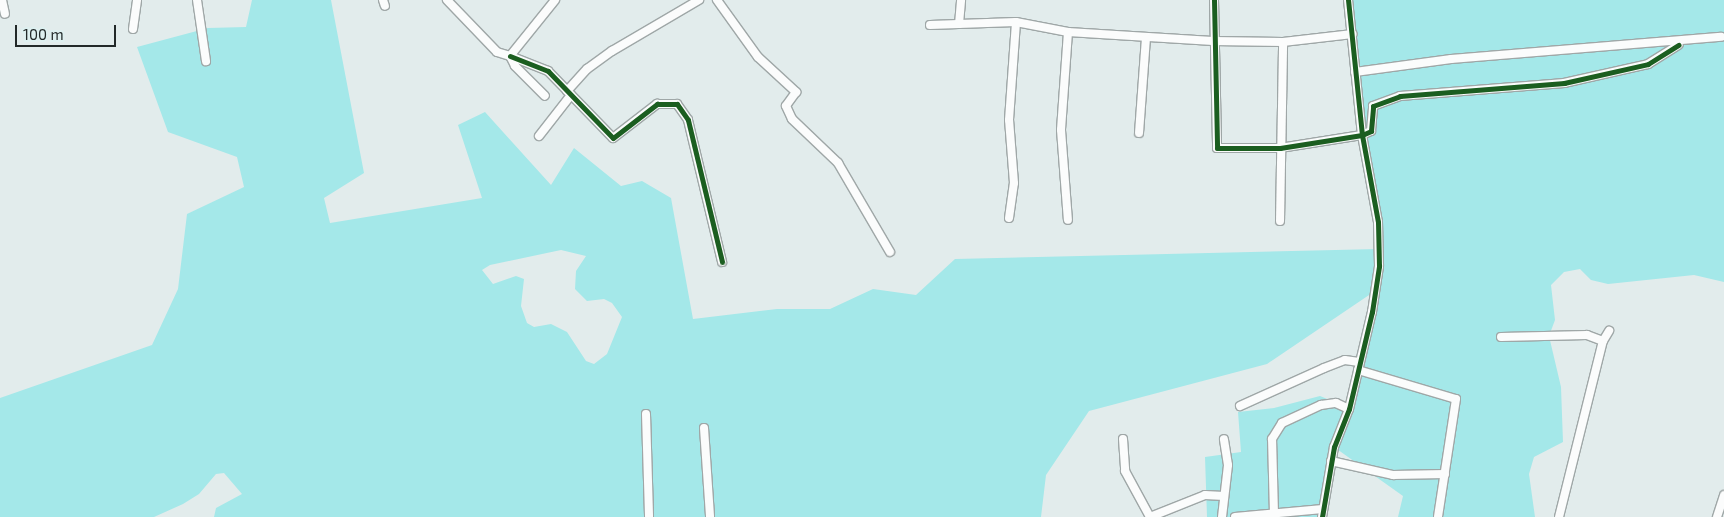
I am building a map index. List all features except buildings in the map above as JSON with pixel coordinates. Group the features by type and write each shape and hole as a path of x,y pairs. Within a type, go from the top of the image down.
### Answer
{"street":[{"path":"2,0 5,14"},
{"path":"133,29 137,0"},
{"path":"197,0 206,61"},
{"path":"447,0 496,52 548,71 613,138 657,104 677,104 688,120 722,262"},
{"path":"510,56 555,0"},
{"path":"538,136 587,69 612,51 698,0"},
{"path":"717,0 758,57 796,92 786,106 792,119 838,163 890,252"},
{"path":"959,24 962,0"},
{"path":"1214,0 1213,41 1217,148 1280,148 1362,134 1371,131 1373,106 1400,96 1564,82 1648,64 1679,45"},
{"path":"1234,517 1323,513 1331,461 1349,409 1372,312 1379,249 1362,134 1348,0"},
{"path":"1009,218 1014,183 1009,120 1016,22"},
{"path":"930,25 1016,22 1068,32 1213,41 1283,42 1353,34"},
{"path":"1068,32 1061,130 1068,220"},
{"path":"1355,72 1451,59 1721,37"},
{"path":"1140,133 1146,38"},
{"path":"1280,221 1283,42"},
{"path":"510,56 515,66 545,96"},
{"path":"1559,517 1603,341 1609,331"},
{"path":"1501,337 1587,335 1603,341"},
{"path":"1240,406 1345,360 1456,399 1438,517"},
{"path":"1274,514 1272,438 1282,422 1321,405 1336,403 1349,409"},
{"path":"646,414 649,517"},
{"path":"704,428 710,517"},
{"path":"1123,439 1125,471 1150,517 1205,495 1224,496"},
{"path":"1222,517 1228,465 1224,439"},
{"path":"1331,461 1393,476 1444,474"},
{"path":"1717,517 1724,495"}],"shaded area":[{"path":"252,0 331,0 364,173 324,198 330,223 482,198 458,125 485,112 551,185 574,148 621,186 642,181 671,198 693,319 777,309 830,309 873,289 916,295 955,259 1379,249 1348,0 1724,0 1724,282 1694,275 1608,284 1591,280 1580,269 1564,272 1551,285 1555,320 1549,336 1561,387 1563,442 1534,457 1529,474 1535,517 1398,517 1403,496 1334,447 1322,517 1207,517 1205,457 1241,452 1238,412 1274,408 1320,396 1349,408 1375,291 1267,364 1089,411 1046,475 1041,517 214,517 216,508 242,494 224,473 216,474 199,494 183,504 154,517 0,517 0,398 152,345 178,289 187,214 244,187 237,157 168,132 137,47 208,28 246,27","holes":["561,250 586,256 576,271 575,289 587,301 604,299 612,303 622,317 607,354 594,364 586,361 567,332 551,324 534,327 527,323 521,306 524,279 516,276 493,284 482,270 490,265"]}],"cycle path":[{"path":"1214,0 1217,148 1280,148 1362,135 1371,131 1373,106 1400,96 1564,83 1648,64 1679,45"},
{"path":"1322,517 1334,447 1349,409 1372,312 1379,266 1378,222 1362,135 1348,0"},
{"path":"510,56 548,71 613,138 657,104 677,104 688,120 722,262"}]}
